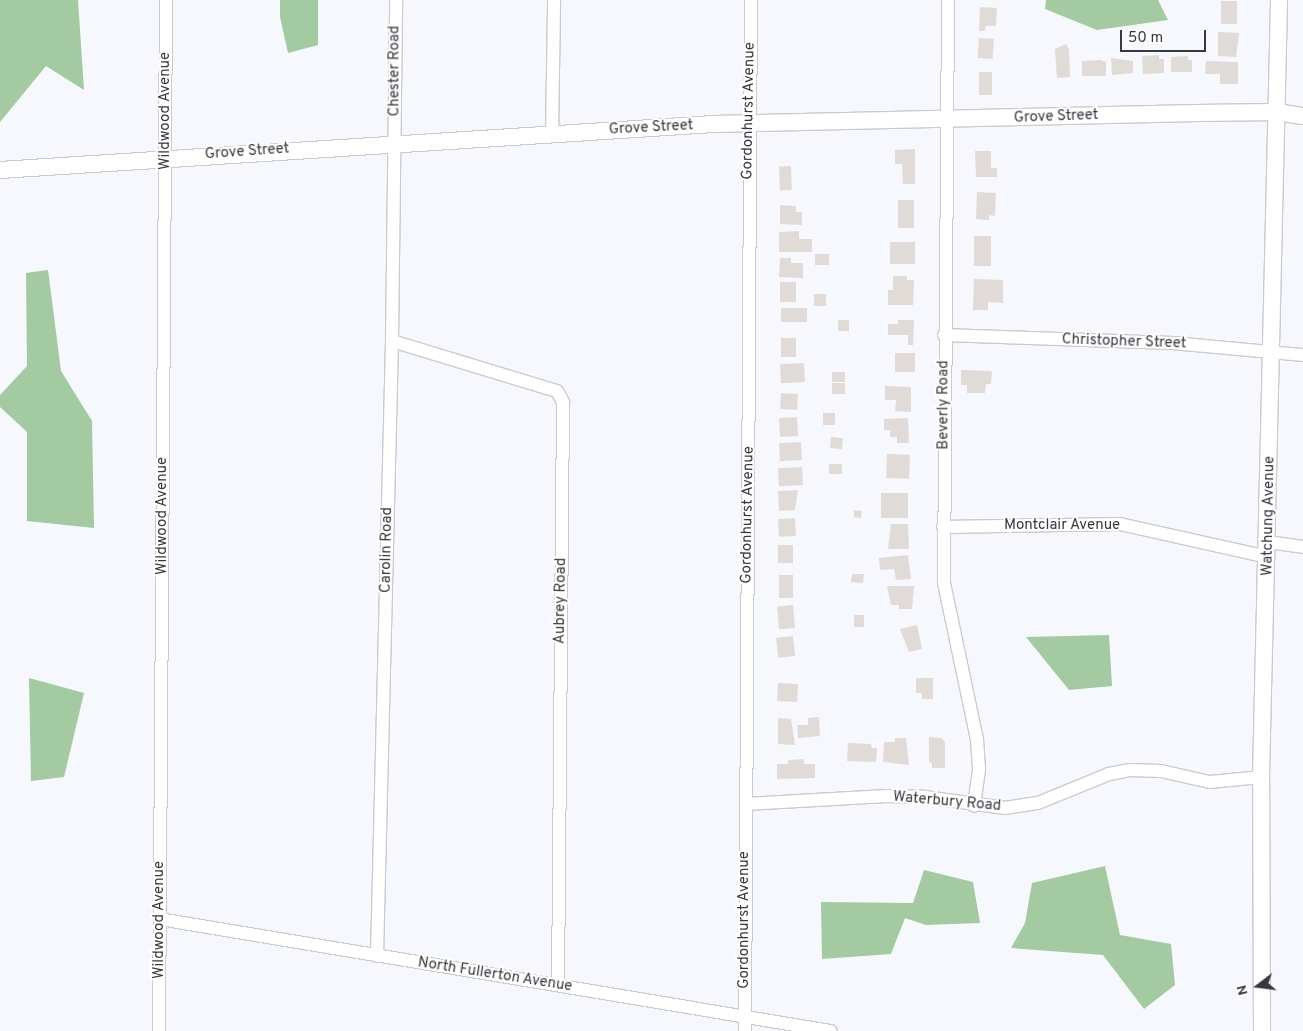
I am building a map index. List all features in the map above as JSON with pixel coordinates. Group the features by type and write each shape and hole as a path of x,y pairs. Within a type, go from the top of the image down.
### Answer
{"main road":[{"name":"Watchung Avenue","path":"1262,1031 1261,777 1268,550 1279,0"},
{"name":"Grove Street","path":"0,170 395,143 748,124 1277,112 1303,116"}],"street":[{"name":"Wildwood Avenue","path":"159,1031 166,0"},
{"name":"Chester Road","path":"395,143 396,0"},
{"path":"552,134 554,0"},
{"name":"Gordonhurst Avenue","path":"745,1031 750,0"},
{"name":"Beverly Road","path":"948,0 944,336 944,583 977,740 979,770 974,806"},
{"name":"Carolin Road","path":"377,956 395,143"},
{"name":"Christopher Street","path":"944,336 1173,343 1303,355"},
{"name":"Aubrey Road","path":"392,340 557,391 563,402 558,984"},
{"name":"Montclair Avenue","path":"944,527 1120,524 1268,550 1303,547"},
{"name":"Waterbury Road","path":"746,804 886,796 925,797 974,806 1005,808 1038,803 1109,774 1130,770 1161,771 1210,782 1261,777"},
{"name":"North Fullerton Avenue","path":"160,919 831,1031"}],"green space":[{"path":"0,0 78,0 84,90 46,66 0,122"},
{"path":"280,0 318,0 318,45 288,53 280,17"},
{"path":"1046,0 1158,0 1168,20 1097,30 1045,9"},
{"path":"48,270 61,371 92,421 94,528 27,521 27,432 0,407 0,395 27,366 26,273"},
{"path":"1109,635 1112,686 1069,690 1026,637"},
{"path":"29,678 84,693 64,777 31,781"},
{"path":"1105,866 1120,935 1171,944 1175,985 1144,1009 1103,955 1011,948 1025,923 1032,883"},
{"path":"924,870 973,882 980,923 926,925 905,918 891,954 822,959 821,902 913,903"}],"building":[{"path":"1221,1 1237,1 1237,24 1221,24"},
{"path":"980,7 997,8 996,26 986,26 985,31 979,31"},
{"path":"1218,32 1239,33 1236,57 1218,56"},
{"path":"979,38 994,39 993,59 978,58"},
{"path":"1066,44 1069,49 1070,77 1057,78 1055,49"},
{"path":"1159,55 1159,59 1164,59 1164,73 1143,74 1142,56"},
{"path":"1188,56 1188,60 1192,60 1192,72 1171,72 1171,57"},
{"path":"1111,58 1133,61 1133,73 1112,75"},
{"path":"1100,60 1106,62 1106,76 1082,76 1082,61"},
{"path":"1206,61 1238,62 1238,84 1220,84 1220,74 1205,74"},
{"path":"979,72 992,72 992,95 979,95"},
{"path":"915,149 915,184 903,184 902,164 895,164 895,150"},
{"path":"975,151 991,151 991,168 997,168 997,177 976,177"},
{"path":"779,166 791,166 792,190 780,190"},
{"path":"977,192 996,193 995,216 989,215 989,220 976,219"},
{"path":"898,200 914,200 914,228 898,228"},
{"path":"780,205 796,206 796,212 802,212 802,225 780,224"},
{"path":"799,231 799,239 812,239 812,252 779,252 779,232"},
{"path":"974,236 991,236 991,266 974,266"},
{"path":"890,242 915,242 915,264 890,264"},
{"path":"815,254 829,254 829,265 815,265"},
{"path":"780,258 791,258 791,263 803,263 803,278 779,277"},
{"path":"893,276 907,276 907,280 914,280 913,305 888,305 888,290 893,290"},
{"path":"974,279 1003,280 1003,303 988,302 988,310 973,310"},
{"path":"780,282 796,282 796,302 780,302"},
{"path":"814,294 826,294 826,306 814,306"},
{"path":"781,308 807,308 807,322 781,322"},
{"path":"838,320 849,320 849,331 838,331"},
{"path":"898,320 914,320 913,345 908,345 908,335 888,335 888,324 898,324"},
{"path":"781,338 796,338 796,357 781,357"},
{"path":"895,353 915,353 915,372 895,372"},
{"path":"804,363 805,382 781,383 780,364"},
{"path":"961,370 992,371 991,384 986,384 985,393 967,393 967,385 961,385"},
{"path":"832,372 845,372 845,382 832,382"},
{"path":"832,383 845,383 845,394 832,394"},
{"path":"885,386 911,387 911,412 895,411 896,400 885,400"},
{"path":"781,393 798,394 797,410 780,409"},
{"path":"823,413 835,413 835,425 823,425"},
{"path":"797,417 798,436 780,437 779,418"},
{"path":"908,418 909,443 897,443 897,437 890,437 890,430 884,430 884,419"},
{"path":"831,437 843,438 842,449 830,448"},
{"path":"801,442 802,460 780,461 779,443"},
{"path":"887,454 910,455 909,479 886,478"},
{"path":"829,464 842,464 842,474 829,474"},
{"path":"802,467 803,485 779,486 778,468"},
{"path":"798,490 795,510 779,511 778,491"},
{"path":"881,493 908,493 908,518 881,518"},
{"path":"854,510 862,511 861,518 854,517"},
{"path":"795,518 796,536 779,537 778,519"},
{"path":"891,524 908,524 909,549 888,549"},
{"path":"778,545 793,545 793,563 778,563"},
{"path":"908,555 911,579 896,580 894,569 880,570 879,558"},
{"path":"852,574 864,574 863,583 851,582"},
{"path":"779,575 793,575 793,598 779,598"},
{"path":"887,586 914,586 912,609 899,609 899,605 891,605"},
{"path":"793,605 795,628 779,629 777,606"},
{"path":"854,615 864,615 864,627 854,627"},
{"path":"917,625 922,649 909,652 900,629"},
{"path":"793,636 795,656 778,658 776,638"},
{"path":"916,678 933,678 933,699 922,699 922,693 916,693"},
{"path":"778,683 798,684 797,702 777,701"},
{"path":"819,717 820,736 798,738 797,725 808,725 808,718"},
{"path":"778,718 791,719 795,745 778,744"},
{"path":"929,737 942,738 945,742 945,768 932,768 932,763 929,762"},
{"path":"895,738 906,738 909,765 883,762 884,742 895,742"},
{"path":"848,743 871,744 872,748 877,748 876,762 847,761"},
{"path":"804,759 804,764 815,764 815,778 777,779 777,764 788,764 788,760"}]}
